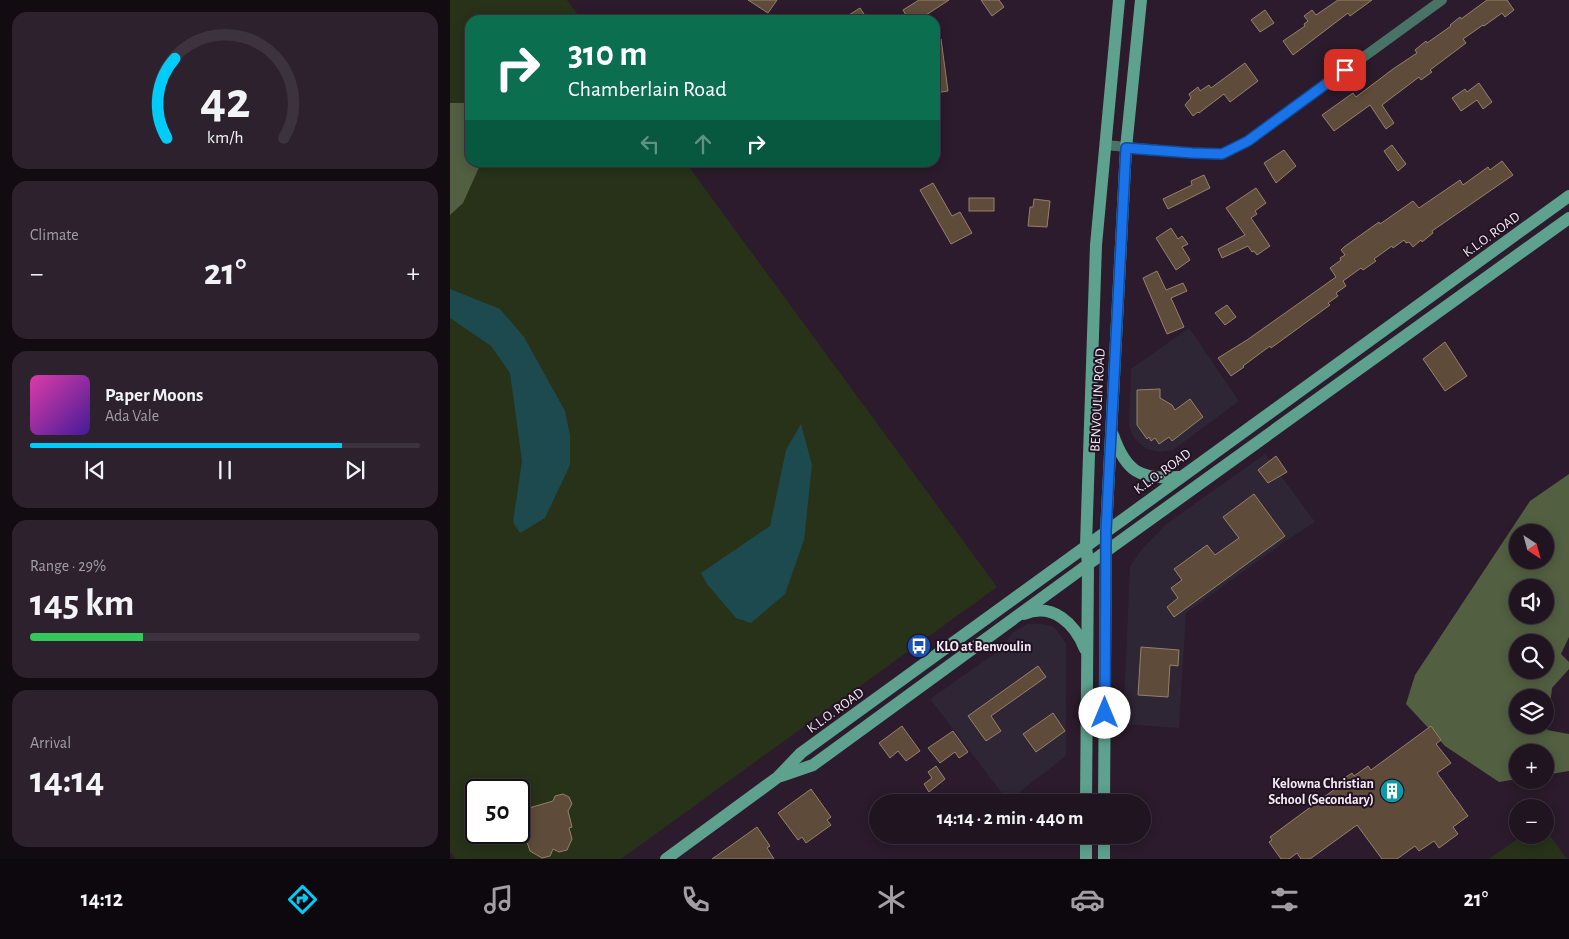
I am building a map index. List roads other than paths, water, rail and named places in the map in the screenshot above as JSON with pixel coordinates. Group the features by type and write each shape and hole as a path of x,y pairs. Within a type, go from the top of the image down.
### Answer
{"main road":[{"name":"BENVOULIN ROAD","path":"1086,794 1088,565 1086,545 1096,245 1119,0"},
{"name":"BENVOULIN ROAD","path":"1104,794 1106,531 1126,148 1141,0"},
{"name":"K.L.O. ROAD","path":"666,859 778,777 802,753 1569,196"},
{"name":"K.L.O. ROAD","path":"778,777 813,766 1569,218"},
{"path":"1111,428 1118,449 1135,471 1160,479 1180,477"},
{"path":"1017,617 1029,611 1051,612 1063,617 1080,636 1087,655"},
{"path":"1086,844 1086,859"},
{"path":"1104,844 1104,859"}],"street":[{"path":"1105,145 1222,154 1248,141 1442,0"}],"place":[{"name":"KLO at Benvoulin","path":"919,646"},
{"name":"Kelowna Christian School (Secondary)","path":"1392,791"}]}
